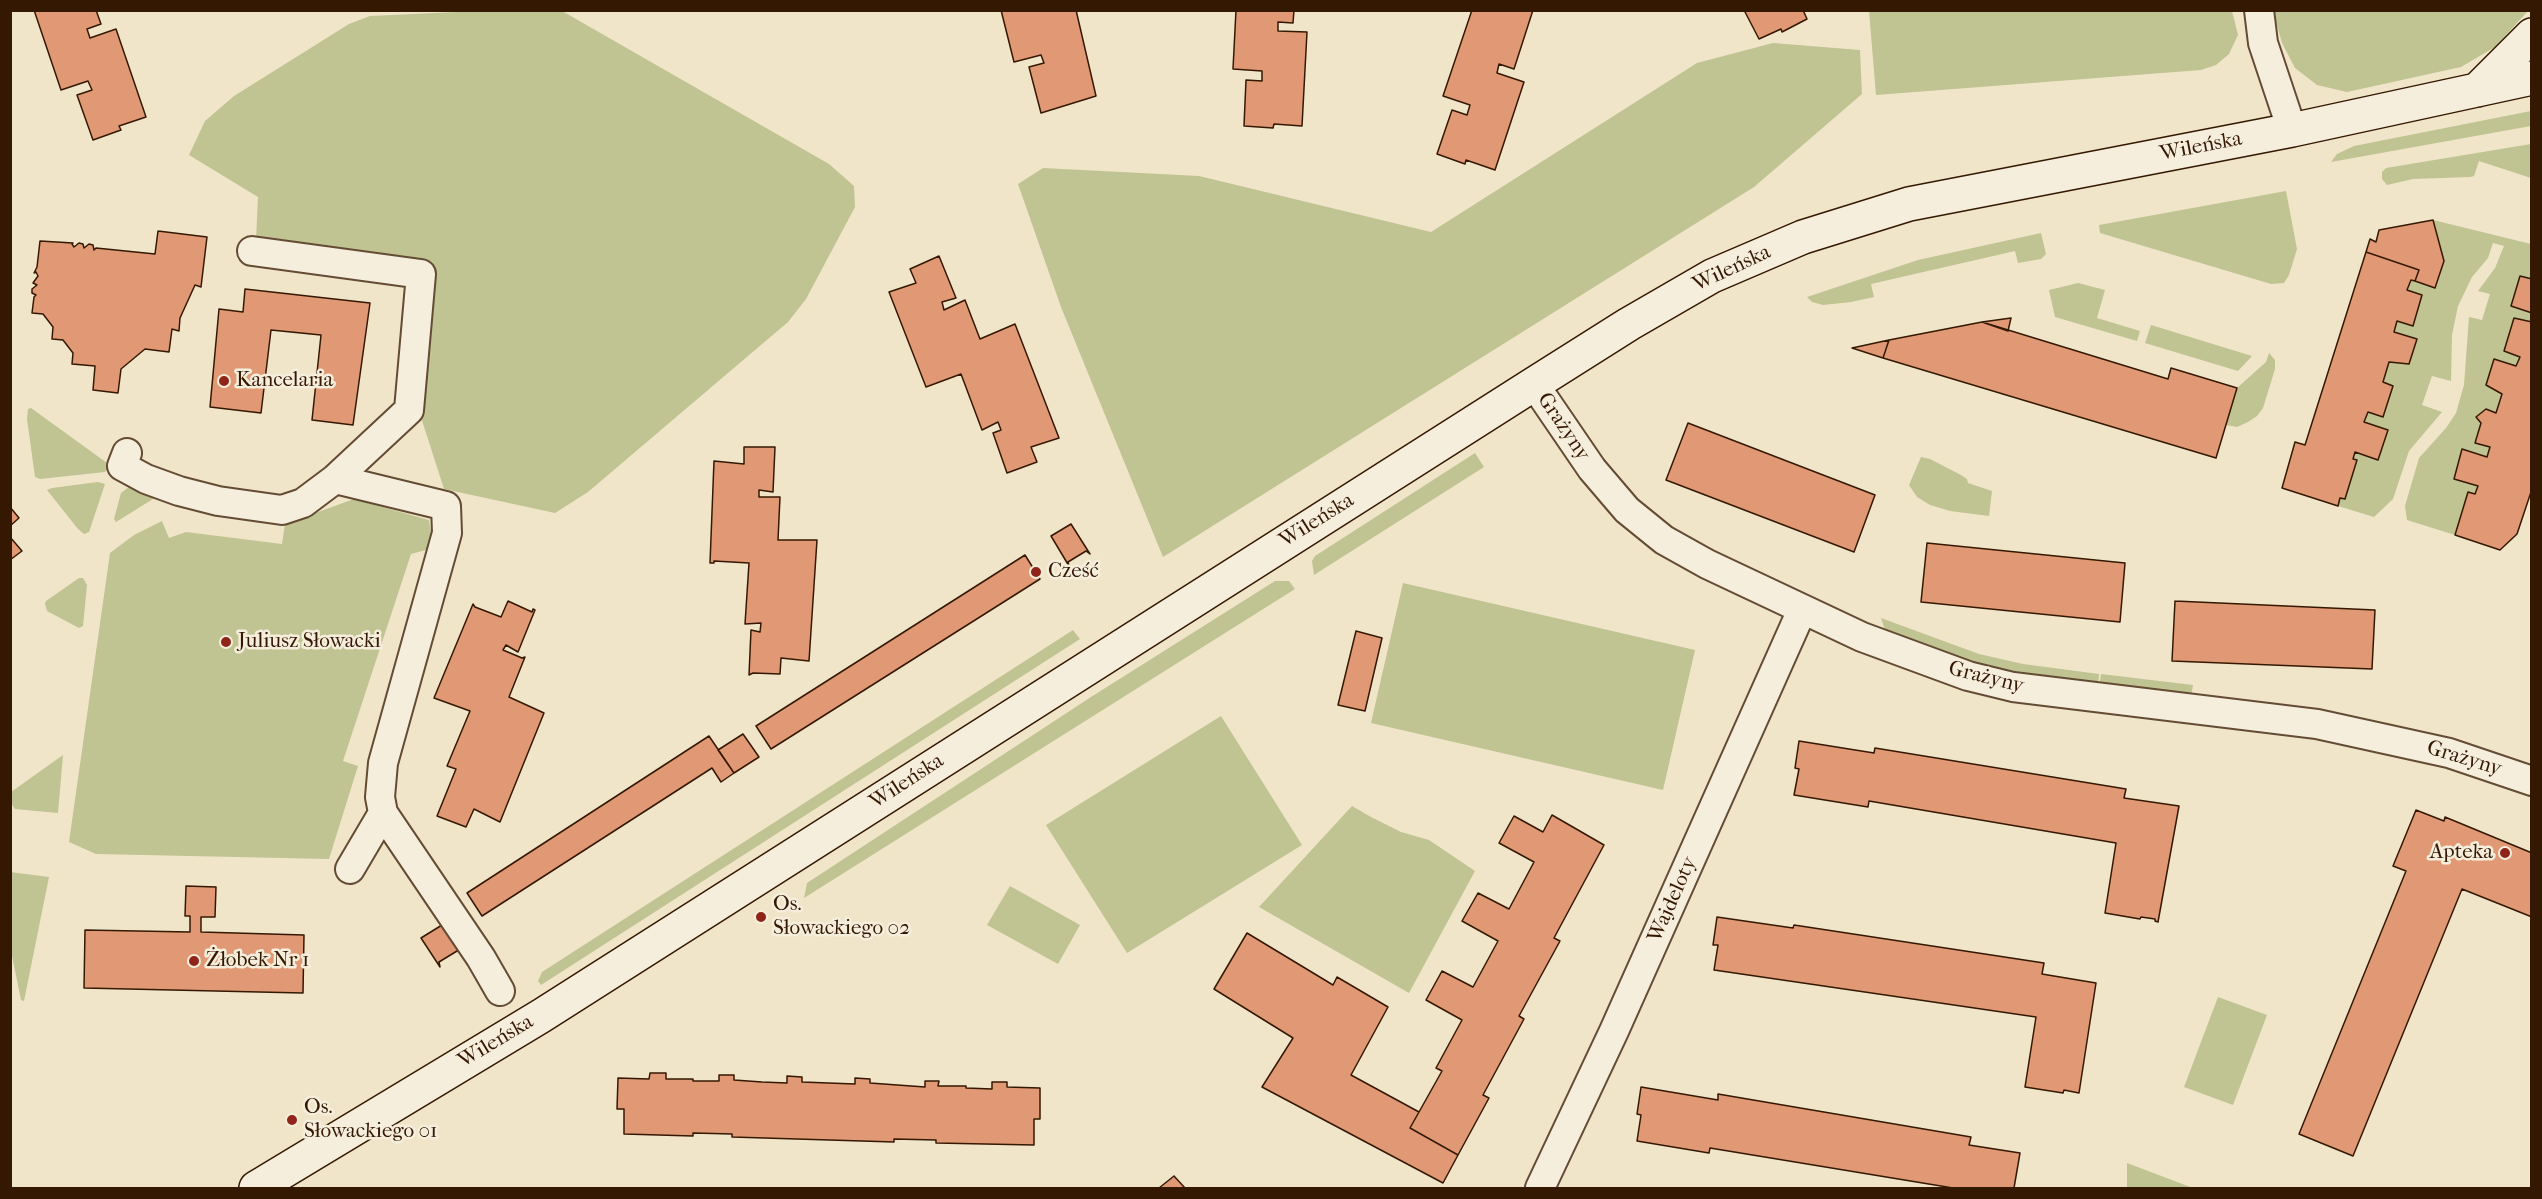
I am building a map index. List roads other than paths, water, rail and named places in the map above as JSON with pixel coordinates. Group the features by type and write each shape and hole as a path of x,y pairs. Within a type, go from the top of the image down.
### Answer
{"street":[{"path":"2259,10 2264,43 2292,130"},
{"path":"2476,90 2532,35"},
{"name":"Wileńska","path":"256,1188 540,1016 1638,318 1713,276 1778,247 1909,204 2292,130 2531,78"},
{"path":"127,453 122,466 179,491 218,501 282,510 303,503 335,479 409,410 421,274 252,251"},
{"name":"Grażyny","path":"1534,384 1592,469 1627,510 1664,540 1707,564 1802,610 1924,661 2013,687 2328,726 2449,753 2532,781"},
{"path":"335,479 446,506 447,533 383,763 380,783 383,813 481,958 500,991"},
{"name":"Wajdeloty","path":"1540,1188 1619,1020 1802,610"},
{"path":"350,869 383,813"}],"place":[{"name":"Kancelaria","path":"224,381"},
{"name":"Cześć","path":"1036,572"},
{"name":"Juliusz Słowacki","path":"226,642"},
{"name":"Apteka","path":"2505,853"},
{"name":"Os. Słowackiego 02","path":"761,917"},
{"name":"Żłobek Nr 1","path":"194,961"},
{"name":"Os. Słowackiego 01","path":"292,1120"}]}
